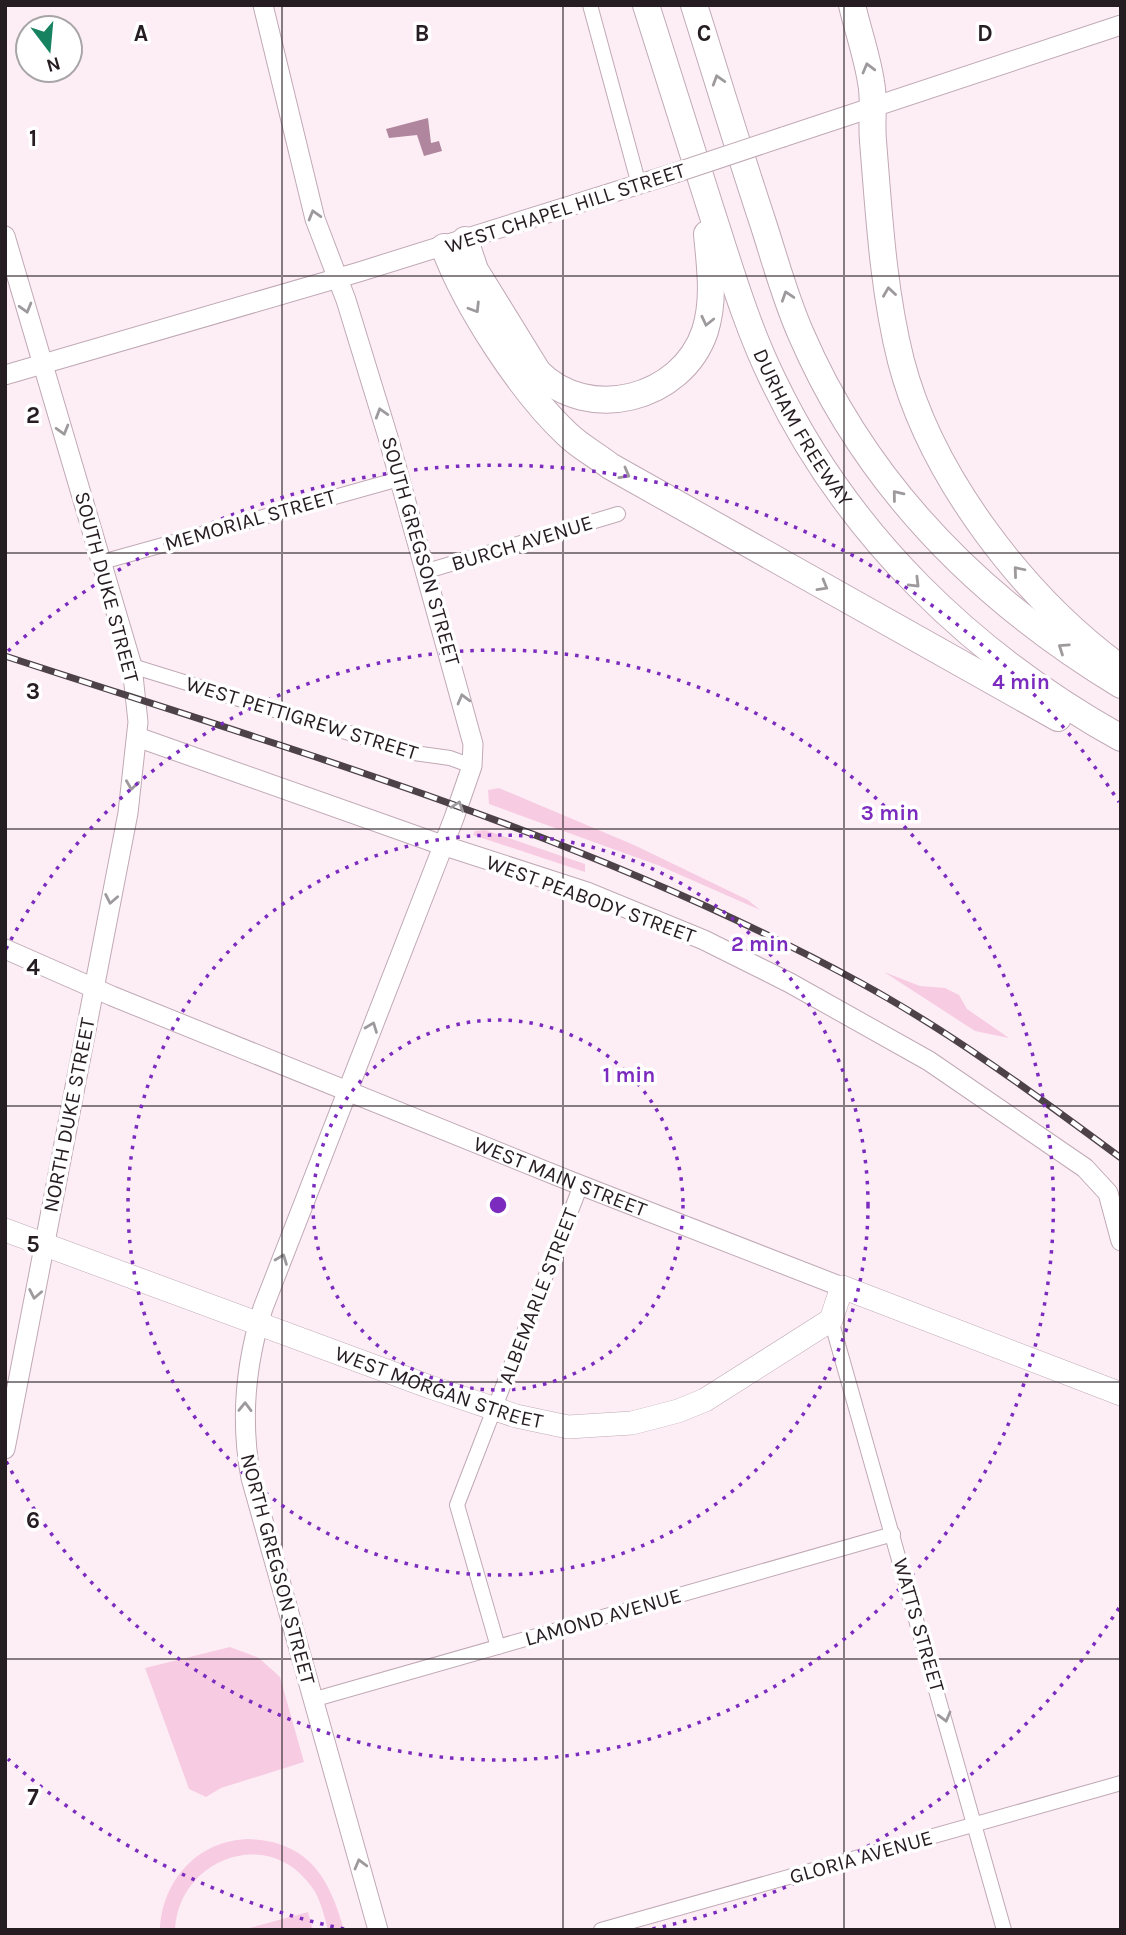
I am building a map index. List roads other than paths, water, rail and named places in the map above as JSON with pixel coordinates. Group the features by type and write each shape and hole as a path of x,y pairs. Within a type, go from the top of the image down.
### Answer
{"highway":[{"name":"DURHAM FREEWAY","path":"646,5 743,309 772,378 798,429 844,500 902,570 960,627 1018,673 1109,732"},
{"name":"DURHAM FREEWAY","path":"694,5 789,305 818,371 841,413 887,483 948,553 1010,609 1121,685"},
{"path":"852,5 872,83 879,215 894,326 907,383 931,442 970,506 1014,566 1077,632 1121,668"},
{"path":"455,243 475,270 526,357 551,385 580,399 599,401 634,397 670,378 687,362 705,331 711,282 707,236 710,205"},
{"path":"455,243 454,273 507,360 544,410 568,436 610,466 1039,708 1070,724 1109,732"}],"main road":[{"name":"SOUTH GREGSON STREET","path":"263,5 315,219 349,309 428,571 472,733 472,766 348,1090"},
{"name":"WEST CHAPEL HILL STREET","path":"5,375 455,243 639,185 1121,25"},
{"name":"SOUTH DUKE STREET","path":"5,236 132,666 137,737 128,813 93,986"},
{"name":"WEST PEABODY STREET","path":"137,737 442,845 587,892 683,931 889,1036 1085,1168 1108,1193 1121,1241"},
{"name":"WEST MAIN STREET","path":"5,949 581,1185 1121,1394"},
{"name":"NORTH DUKE STREET","path":"5,1449 93,986"},
{"name":"NORTH GREGSON STREET","path":"348,1090 258,1324 246,1373 247,1457 258,1508 378,1930"},
{"name":"WEST MORGAN STREET","path":"5,1230 494,1409 568,1427 610,1427 650,1420 693,1406 728,1387 831,1320"},
{"path":"831,1320 842,1287"}],"street":[{"path":"590,5 639,185"},
{"name":"MEMORIAL STREET","path":"102,562 399,479"},
{"name":"BURCH AVENUE","path":"428,571 618,514"},
{"name":"WEST PETTIGREW STREET","path":"132,666 414,753 450,758 472,766"},
{"name":"ALBEMARLE STREET","path":"498,1647 457,1505 581,1185"},
{"name":"WATTS STREET","path":"831,1320 1004,1930"},
{"name":"LAMOND AVENUE","path":"312,1700 893,1534"},
{"name":"GLORIA AVENUE","path":"601,1930 1121,1783"}],"railway":[{"path":"5,656 332,762 547,840 653,883 757,930 893,1001 993,1065 1121,1158"}]}
